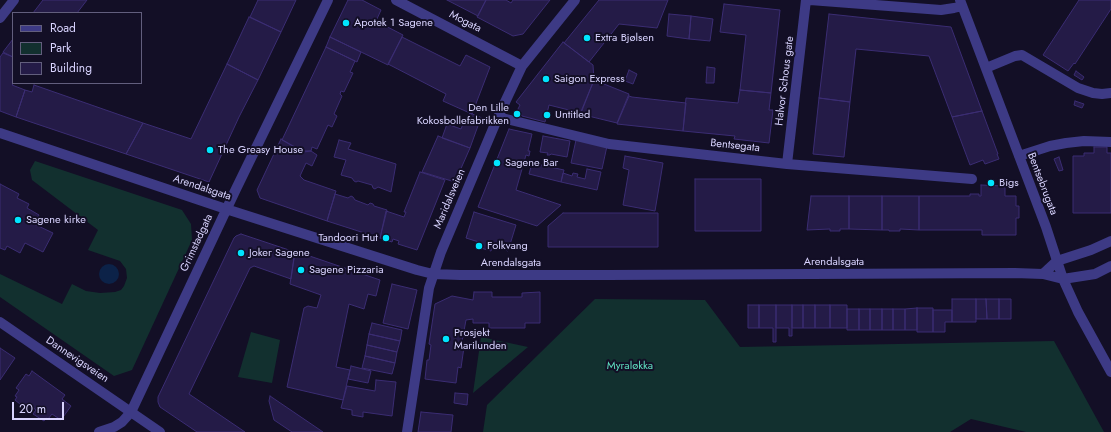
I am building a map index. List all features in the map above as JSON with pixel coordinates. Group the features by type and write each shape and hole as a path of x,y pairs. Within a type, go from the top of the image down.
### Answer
{"street":[{"path":"0,18 14,0"},
{"name":"Grimstadgata","path":"131,412 226,209 328,0"},
{"name":"Mogata","path":"396,0 522,66"},
{"name":"Maridalsveien","path":"407,432 429,288 441,252 498,117 522,66 576,0"},
{"name":"Halvor Schous gate","path":"788,164 806,0"},
{"path":"810,0 941,10 954,8 961,3"},
{"name":"Bentsebrugata","path":"961,3 1046,227 1063,279 1078,312 1111,372"},
{"path":"986,68 1015,56 1022,55 1078,88 1093,93 1111,93"},
{"name":"Bentsegata","path":"498,117 609,144 788,164 972,179"},
{"name":"Arendalsgata","path":"0,133 226,209 417,270 434,274 1043,274 1063,279"},
{"path":"1019,156 1050,146 1066,143 1084,141 1111,142"},
{"path":"1043,274 1057,261 1091,250 1111,240"},
{"path":"1063,279 1095,274 1111,266"},
{"name":"Dannevigsveien","path":"0,322 160,432"},
{"path":"99,432 114,427 122,422 131,412"}],"green space":[{"path":"35,161 182,210 191,224 192,240 132,370 114,376 0,297 0,274 62,304 72,284 86,291 100,293 115,292 121,290 127,278 126,269 120,261 88,250 98,230 32,180 30,170"},
{"name":"Myraløkka","path":"595,299 705,300 740,347 1054,341 1104,432 1026,432 971,419 950,432 483,432 487,405"},
{"path":"251,332 280,340 272,383 238,377"},
{"path":"481,337 528,347 473,393"}],"water":[{"path":"109,264 116,267 119,274 116,281 109,284 102,281 99,274 102,267"}],"building":[{"path":"43,0 87,0 78,12 34,12"},
{"path":"258,0 296,0 281,32 250,17"},
{"path":"348,0 362,0 381,10 376,21 403,35 388,65 330,37"},
{"path":"447,0 486,0 478,16"},
{"path":"486,0 506,0 511,3 513,0 550,0 523,34 513,36 477,17"},
{"path":"599,0 668,0 657,28 619,24 589,62 564,43"},
{"path":"1079,0 1111,0 1111,9 1075,64 1074,63 1068,71 1043,55"},
{"path":"724,4 780,10 771,93 740,90 746,35 720,32"},
{"path":"669,14 691,16 689,39 667,36"},
{"path":"829,14 951,27 982,111 952,117 929,56 856,49 850,102 819,98"},
{"path":"691,16 713,19 710,41 689,39"},
{"path":"249,17 281,32 258,80 227,64"},
{"path":"330,37 361,52 357,62 326,47"},
{"path":"402,37 460,66 466,55 490,67 472,114 443,101 446,94 388,64"},
{"path":"12,40 12,56 3,52"},
{"path":"563,42 593,65 594,80 581,113 549,105 545,122 522,116 518,111 520,105 516,102"},
{"path":"326,47 355,61 350,72 353,73 344,92 341,91 340,94 342,96 334,114 337,116 332,127 328,125 317,149 312,147 311,151 303,152 282,140"},
{"path":"3,53 12,57 12,85 25,90 16,117 0,111 0,57"},
{"path":"227,64 258,80 209,182 126,154 143,123 191,139"},
{"path":"707,67 715,68 714,83 706,83"},
{"path":"629,70 637,74 633,84 625,81"},
{"path":"1076,71 1084,77 1082,80 1074,75"},
{"path":"594,80 629,94 617,123 580,114"},
{"path":"34,85 143,123 126,154 16,117 25,90 32,92"},
{"path":"740,90 771,93 769,110 773,110 769,143 734,139 735,136 683,131 686,98 738,103"},
{"path":"629,96 686,103 683,131 617,124"},
{"path":"819,98 850,102 844,157 813,154"},
{"path":"1075,101 1084,104 1082,108 1074,105"},
{"path":"982,111 999,159 985,164 983,160 970,165 952,117"},
{"path":"470,113 482,118 479,123 468,118"},
{"path":"426,118 427,124 421,124 420,119"},
{"path":"468,118 479,123 470,148 442,138 447,124 461,129 465,119"},
{"path":"509,129 532,134 528,151 530,151 529,156 526,155 516,190 561,205 537,226 478,207"},
{"path":"438,136 470,148 455,182 422,172"},
{"path":"543,136 570,141 567,157 551,154 547,155 548,153 540,152"},
{"path":"281,139 302,151 311,151 317,155 312,166 306,163 300,176 304,180 336,191 327,221 260,198 257,190"},
{"path":"339,140 351,143 348,149 396,164 391,192 378,187 375,189 372,185 358,181 356,182 352,178 341,175 346,160 334,157"},
{"path":"576,140 607,146 602,169 571,163"},
{"path":"1094,147 1107,147 1107,153 1111,153 1111,213 1073,213 1073,156 1084,156 1084,153 1094,153"},
{"path":"625,156 663,163 655,211 623,205 629,170 623,168"},
{"path":"1059,157 1063,170 1059,171 1054,159"},
{"path":"532,163 564,170 561,182 529,174"},
{"path":"587,169 601,172 597,190 561,182 563,173 572,176 573,173 578,174 577,177 585,179"},
{"path":"420,172 445,180 417,250 398,244 399,241 393,239 392,242 380,238 386,211 404,217 406,212 404,212"},
{"path":"695,179 761,179 761,231 695,231"},
{"name":"Sagene kirke","path":"0,184 19,194 17,198 29,204 27,208 39,215 34,224 53,233 43,252 25,243 20,253 7,246 5,250 0,248"},
{"path":"981,185 1005,186 1005,196 1016,196 1016,206 1019,206 1019,218 1016,218 1016,235 982,235 982,230 919,230 919,196 970,196 970,194 979,194 979,196 981,196"},
{"path":"335,194 348,198 351,196 355,200 368,205 370,203 374,206 387,210 380,238 327,221"},
{"path":"811,196 849,196 849,229 840,229 840,231 830,231 830,229 807,230"},
{"path":"849,196 882,196 882,230 849,229"},
{"path":"882,196 919,196 919,230 882,230"},
{"path":"474,212 516,225 508,251 492,246 491,251 481,248 482,243 466,238"},
{"path":"563,213 658,213 658,247 548,247 548,226"},
{"path":"241,234 295,252 291,279 254,266 250,268 189,394 245,432 197,432 160,407 158,397 234,238"},
{"path":"295,251 380,280 376,296 368,294 364,309 349,304 336,367 350,370 343,400 287,387 304,308 308,306 317,308 321,295 290,284"},
{"path":"392,284 417,290 408,329 383,323"},
{"name":"Prosjekt Marilunden","path":"474,292 492,292 492,297 522,297 522,293 540,292 540,323 525,323 525,328 489,328 489,323 473,323 473,319 466,320 461,347 464,347 461,368 458,367 456,383 425,379 427,360 429,360 431,345 429,344 435,304 452,296 473,300"},
{"path":"952,299 976,299 976,322 952,322"},
{"path":"976,299 986,299 987,319 976,319"},
{"path":"986,299 999,299 999,319 987,319"},
{"path":"999,299 1011,299 1011,319 999,319"},
{"path":"748,305 759,305 759,328 748,328"},
{"path":"759,305 776,305 776,342 773,342 773,328 759,328"},
{"path":"776,305 792,305 792,336 789,336 789,328 776,328"},
{"path":"792,305 803,305 803,328 792,328"},
{"path":"803,305 815,305 815,328 803,328"},
{"path":"815,305 830,305 830,328 815,328"},
{"path":"830,305 847,305 847,328 830,328"},
{"path":"917,308 917,330 905,330 905,309"},
{"path":"917,308 933,308 933,332 917,332"},
{"path":"847,309 859,309 859,330 847,330"},
{"path":"859,309 870,309 870,330 859,330"},
{"path":"870,309 882,309 882,330 870,330"},
{"path":"882,309 893,309 893,330 882,330"},
{"path":"893,309 905,309 905,330 893,330"},
{"path":"933,310 952,310 952,322 945,322 945,332 933,332"},
{"path":"372,323 402,330 400,341 369,334"},
{"path":"369,334 400,341 397,352 367,345"},
{"path":"367,345 397,352 395,363 365,356"},
{"path":"0,348 15,358 0,380"},
{"path":"365,356 395,363 392,374 362,368"},
{"path":"351,366 371,371 368,383 348,379"},
{"path":"32,371 65,395 62,399 71,406 61,420 52,414 44,421 33,414 36,410 28,404 25,408 15,400 17,397 15,396 19,390 16,388 26,374 29,376"},
{"path":"376,380 396,382 392,416 363,412 363,417 352,415 352,410 341,408 347,386 375,391"},
{"path":"455,393 468,394 467,405 454,403"},
{"path":"270,396 323,432 292,432 274,420 269,401"},
{"path":"421,412 453,415 451,432 418,432"}],"place":[{"name":"Apotek 1 Sagene","path":"346,23"},
{"name":"Extra Bjølsen","path":"587,38"},
{"name":"Saigon Express","path":"546,79"},
{"name":"Den Lille Kokosbollefabrikken","path":"517,114"},
{"name":"Untitled","path":"547,115"},
{"name":"The Greasy House","path":"210,150"},
{"name":"Sagene Bar","path":"497,163"},
{"name":"Bigs","path":"991,183"},
{"name":"Sagene kirke","path":"18,220"},
{"name":"Tandoori Hut","path":"386,238"},
{"name":"Folkvang","path":"479,246"},
{"name":"Joker Sagene","path":"241,253"},
{"name":"Sagene Pizzaria","path":"301,270"},
{"name":"Prosjekt Marilunden","path":"446,339"}]}
